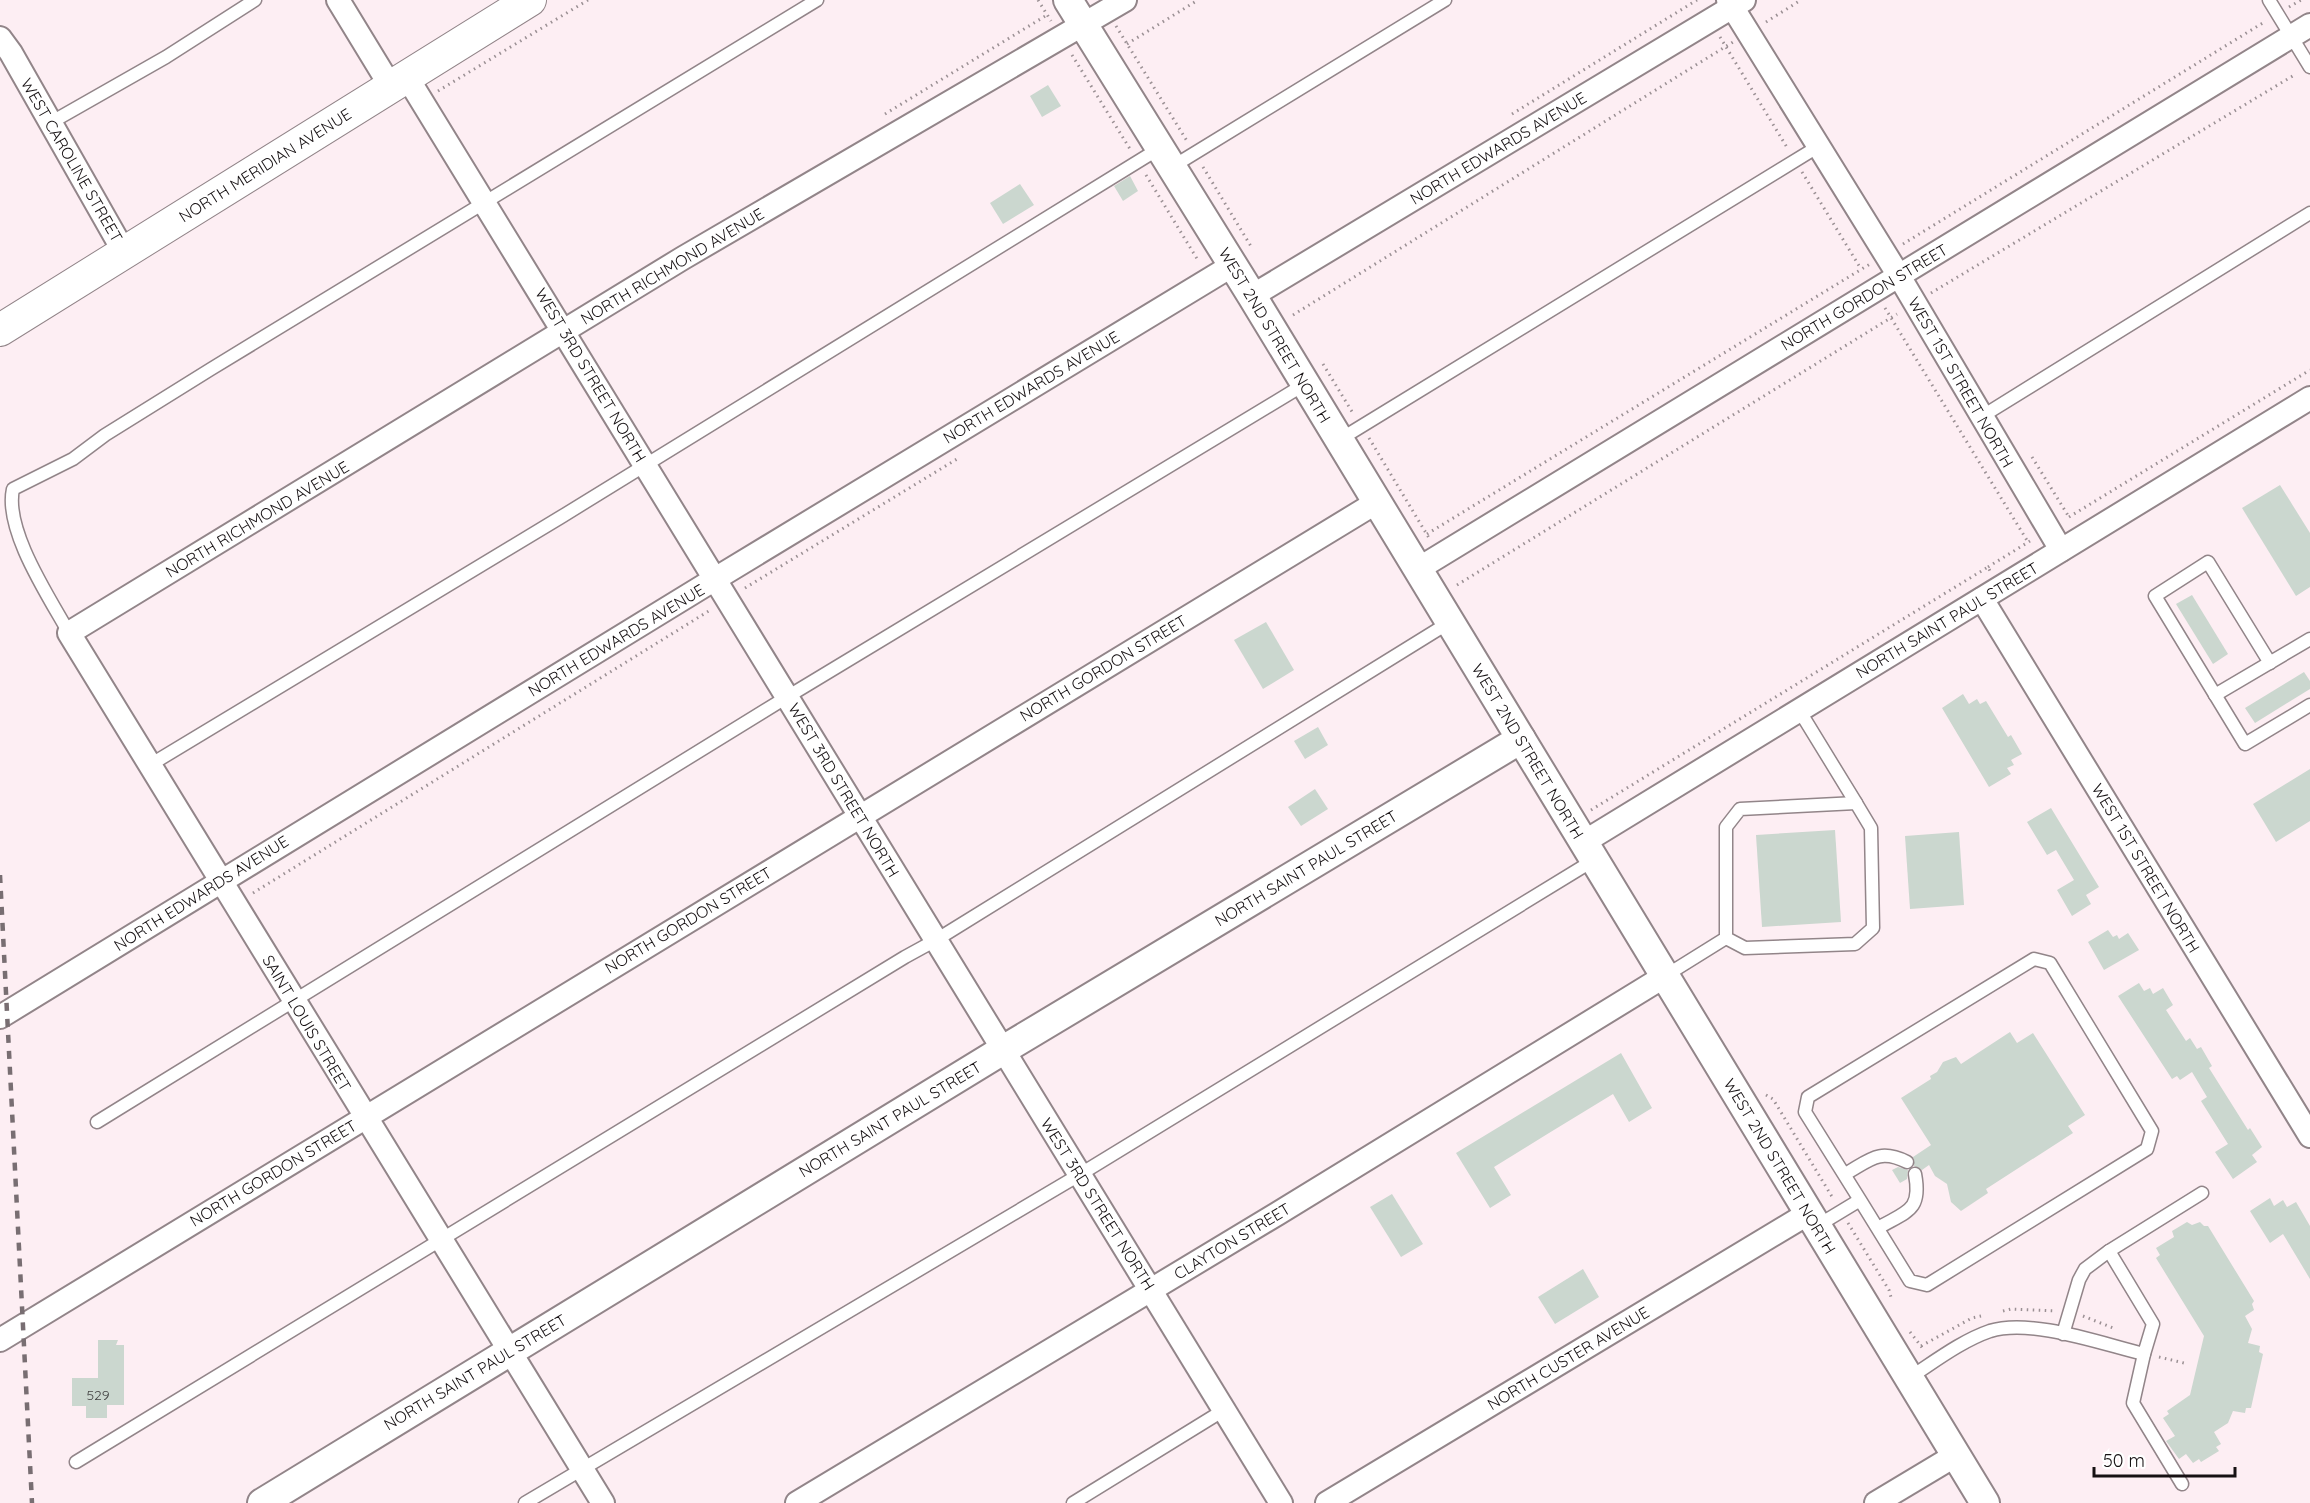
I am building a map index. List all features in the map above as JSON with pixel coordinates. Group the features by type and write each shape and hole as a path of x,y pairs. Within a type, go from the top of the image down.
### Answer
{"main road":[{"name":"NORTH MERIDIAN AVENUE","path":"0,330 124,252 406,88 530,0"}],"street":[{"name":"WEST 3RD STREET NORTH","path":"338,0 406,88 484,203 1281,1503"},
{"name":"WEST 2ND STREET NORTH","path":"1068,0 1072,31 1157,159 1233,265 1985,1503"},
{"name":"NORTH RICHMOND AVENUE","path":"69,633 683,258 1125,0"},
{"name":"NORTH EDWARDS AVENUE","path":"1252,296 1710,21 1735,2"},
{"name":"WEST 1ST STREET NORTH","path":"1735,2 1749,33 1886,254 2061,550"},
{"name":"NORTH GORDON STREET","path":"1418,569 2301,31"},
{"name":"WEST CAROLINE STREET","path":"0,38 11,53 124,252"},
{"name":"NORTH EDWARDS AVENUE","path":"0,1017 1233,265"},
{"name":"NORTH SAINT PAUL STREET","path":"1589,851 1799,710 2310,398"},
{"name":"NORTH GORDON STREET","path":"0,1340 1377,502"},
{"name":"WEST 1ST STREET NORTH","path":"1991,593 2310,1137"},
{"name":"SAINT LOUIS STREET","path":"69,633 603,1503"},
{"name":"NORTH SAINT PAUL STREET","path":"262,1503 1003,1050 1521,739"},
{"name":"CLAYTON STREET","path":"797,1503 1665,976"},
{"name":"NORTH CUSTER AVENUE","path":"1327,1503 1813,1219"},
{"path":"1876,1503 1956,1455"}],"lane":[{"path":"50,123 166,57 255,0"},
{"path":"69,633 26,554 10,502 13,489 74,459 105,435 817,0"},
{"path":"150,765 1157,159 1445,0"},
{"path":"2269,0 2277,14 2301,31 2310,66"},
{"path":"1339,440 1819,146"},
{"path":"1981,417 2310,213"},
{"path":"97,1122 787,697 1305,384"},
{"path":"2270,663 2208,562 2155,596 2245,744 2310,705"},
{"path":"76,1462 936,940 1450,622"},
{"path":"2216,695 2310,639"},
{"path":"1726,938 1745,948 1855,944 1873,928 1870,828 1799,710"},
{"path":"1726,938 1726,827 1740,809 1856,803"},
{"path":"525,1503 1079,1174 1589,851"},
{"path":"1665,976 1726,938"},
{"path":"2034,959 2050,963 2152,1131 2147,1149 1927,1285 1910,1281 1860,1200 1805,1112 1808,1097 2034,959"},
{"path":"1845,1174 1876,1156 1892,1154 1907,1162"},
{"path":"1878,1228 1908,1210 1917,1201 1918,1192 1914,1174"},
{"path":"2063,1334 2079,1280 2085,1269 2109,1251 2202,1193"},
{"path":"1813,1219 1860,1200"},
{"path":"2109,1251 2153,1324 2133,1403 2182,1484"},
{"path":"1909,1378 1969,1341 2002,1328 2021,1327 2063,1334 2144,1354"},
{"path":"1073,1503 1224,1410"}],"path":[{"path":"406,88 588,0"},
{"path":"1038,0 1072,31 1157,159 1201,265"},
{"path":"1127,44 1198,0"},
{"path":"1697,0 2028,542"},
{"path":"1293,315 1801,0"},
{"path":"1427,534 2301,0"},
{"path":"1457,585 1915,303 2310,66"},
{"path":"1591,810 2310,370"},
{"path":"251,894 959,457"},
{"path":"1988,567 1991,593"}],"building":[{"path":"1048,85 1061,106 1042,117 1030,96"},
{"path":"1130,176 1138,191 1123,201 1114,186"},
{"path":"1020,184 1034,205 1003,224 990,203"},
{"path":"2280,485 2310,533 2310,587 2296,596 2242,508"},
{"path":"2192,595 2228,654 2213,664 2176,604"},
{"path":"1266,622 1294,670 1263,689 1234,640"},
{"path":"2304,672 2310,681 2310,689 2255,723 2245,708"},
{"path":"1963,694 1969,704 1977,699 1980,704 1986,701 2008,737 2011,735 2022,754 2011,760 2014,765 2007,768 2011,774 1989,787 1942,708"},
{"path":"1318,727 1328,745 1305,759 1294,741"},
{"path":"2310,769 2310,821 2276,842 2253,804"},
{"path":"1315,789 1328,809 1301,826 1288,807"},
{"path":"2051,808 2099,887 2086,895 2091,904 2072,916 2057,890 2074,880 2056,850 2047,855 2027,822"},
{"path":"1835,830 1841,922 1762,927 1756,835"},
{"path":"1959,832 1964,905 1910,909 1905,836"},
{"path":"2108,930 2113,937 2117,935 2119,939 2128,933 2139,950 2104,970 2088,942"},
{"path":"2139,983 2144,991 2150,988 2153,994 2163,988 2173,1005 2166,1010 2186,1041 2190,1038 2197,1049 2201,1047 2212,1066 2209,1068 2248,1130 2250,1128 2262,1147 2252,1155 2257,1162 2233,1179 2215,1152 2228,1144 2201,1101 2207,1097 2192,1072 2180,1080 2177,1076 2172,1079 2118,996"},
{"path":"2010,1032 2017,1043 2033,1033 2085,1115 2068,1126 2073,1133 1986,1189 1988,1193 1961,1211 1951,1202 1947,1184 1935,1176 1929,1165 1922,1170 1914,1166 1913,1157 1931,1145 1901,1098 1931,1079 1930,1076 1937,1072 1943,1062 1956,1057 1961,1064"},
{"path":"1621,1053 1652,1108 1629,1122 1613,1094 1549,1133 1494,1167 1511,1195 1490,1208 1456,1153"},
{"path":"1898,1167 1908,1170 1907,1179 1900,1183 1892,1170"},
{"path":"1392,1194 1423,1244 1401,1257 1370,1207"},
{"path":"2270,1198 2274,1206 2283,1200 2287,1207 2296,1202 2310,1226 2310,1279 2283,1234 2270,1243 2250,1211"},
{"path":"2187,1222 2192,1225 2200,1222 2208,1226 2254,1301 2252,1304 2254,1310 2245,1316 2252,1329 2248,1343 2260,1346 2259,1352 2263,1354 2251,1408 2246,1408 2245,1413 2233,1411 2228,1423 2214,1432 2221,1444 2216,1447 2219,1451 2201,1462 2199,1459 2193,1463 2186,1454 2179,1459 2166,1441 2175,1436 2163,1418 2169,1414 2167,1411 2190,1395 2204,1336 2156,1258 2160,1255 2156,1248 2174,1237 2172,1231"},
{"path":"1583,1269 1599,1297 1555,1324 1538,1297"},
{"path":"98,1340 118,1340 116,1345 124,1345 124,1405 107,1405 107,1418 86,1418 86,1406 72,1406 72,1378 98,1378"}],"railway":[{"path":"0,875 32,1503"}]}
